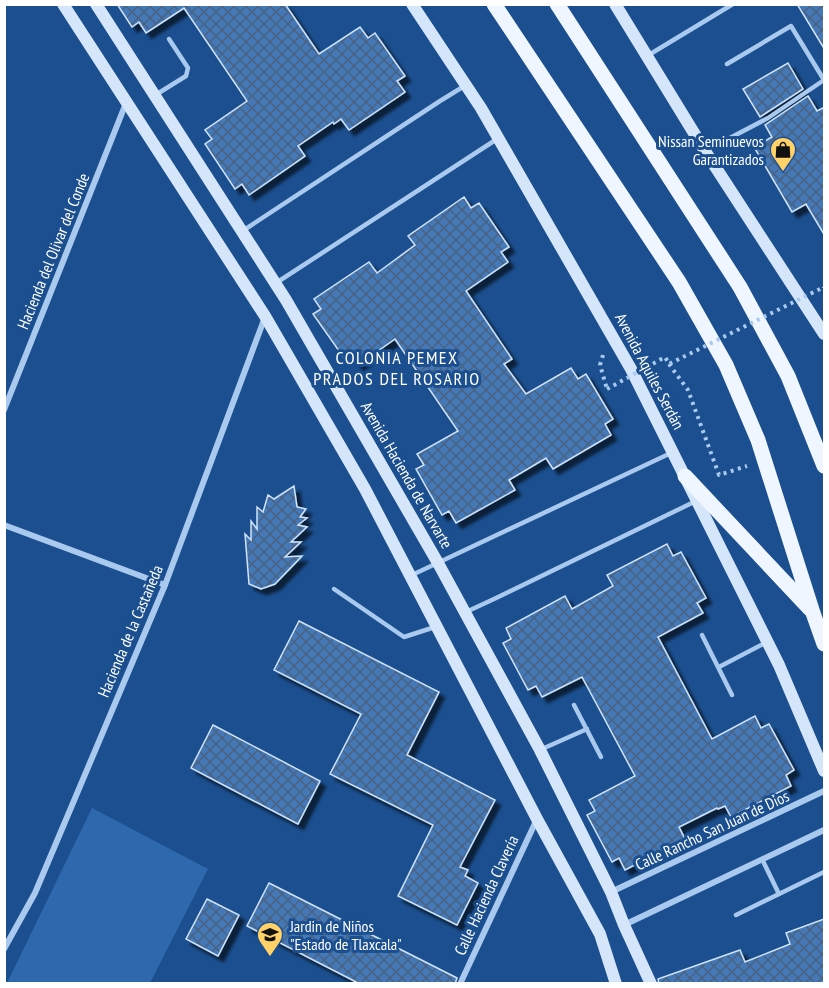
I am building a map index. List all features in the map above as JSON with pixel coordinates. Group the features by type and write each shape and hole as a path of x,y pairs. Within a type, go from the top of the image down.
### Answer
{"main road":[{"path":"494,4 678,282 726,364 759,440 813,613 825,644"},
{"path":"557,4 740,287 788,376 825,466"},
{"path":"685,476 813,613"}],"street":[{"path":"63,4 265,316 365,489 537,819 600,934 616,984"},
{"name":"Avenida Hacienda de Narvarte","path":"96,4 276,283 438,562 540,750 611,892 651,984"},
{"name":"Avenida Aquiles Serdán","path":"412,4 481,108 626,360 768,642 825,771"},
{"path":"615,4 705,151 825,334"},
{"name":"Hacienda del Olivar del Conde","path":"4,410 127,102"},
{"name":"Hacienda de la Castañeda","path":"4,949 35,893 165,585 265,316"},
{"path":"4,525 165,585"},
{"name":"Calle Rancho San Juan de Dios","path":"611,892 825,791"},
{"name":"Calle Hacienda Clavería","path":"460,984 537,819"},
{"path":"624,925 825,830"}],"lane":[{"path":"647,56 733,4"},
{"path":"705,151 768,118 824,80 791,26 727,64"},
{"path":"154,95 186,76 188,68 169,39"},
{"path":"242,232 466,85"},
{"path":"276,283 498,139"},
{"path":"410,576 672,452"},
{"path":"466,612 697,500"},
{"path":"334,589 404,637 436,626"},
{"path":"702,635 732,695"},
{"path":"719,668 768,642"},
{"path":"574,705 601,757"},
{"path":"540,750 587,729"},
{"path":"762,860 779,894"},
{"path":"736,915 825,872"}],"path":[{"path":"669,364 824,287"},
{"path":"600,365 607,389 665,357 688,390 719,475 765,461"}],"shaded area":[{"path":"92,808 208,869 150,983 7,983"}],"building":[{"path":"117,4 285,4 319,54 360,27 368,38 375,33 405,76 397,81 405,92 349,130 341,119 334,124 333,122 298,146 305,156 249,195 242,184 235,189 205,144 212,139 205,130 247,101 184,8 146,33 139,22 132,27"},
{"path":"797,4 825,4 825,50"},
{"path":"788,63 803,89 760,117 743,89"},
{"path":"808,96 817,111 825,107 825,236 806,204 792,212 754,147 772,137 765,125"},
{"path":"464,197 471,208 479,203 509,247 501,252 508,262 466,291 512,359 504,364 526,394 571,368 578,379 586,374 613,419 605,424 611,435 553,469 546,458 509,480 515,490 456,523 449,511 442,515 416,469 424,465 417,454 458,431 395,339 358,365 350,354 344,358 313,314 321,309 314,299 369,262 377,273 415,245 408,236"},
{"path":"294,486 297,507 306,509 300,517 307,518 298,525 307,527 291,542 301,542 285,557 302,556 275,584 261,589 249,584 245,534 251,540 251,521 257,529 257,507 263,512 268,495 274,499"},
{"path":"667,544 673,556 681,552 706,598 697,603 703,613 658,637 712,739 755,716 761,728 769,724 794,770 786,775 791,786 731,817 725,806 679,827 685,839 625,870 619,858 612,862 587,815 595,811 589,800 635,776 582,677 542,697 536,686 528,690 503,643 511,639 506,628 565,596 572,609 613,586 607,575"},
{"path":"299,621 439,692 407,755 495,800 460,867 468,870 465,876 478,883 457,925 398,896 433,825 330,774 361,714 274,670"},
{"path":"213,725 320,781 298,824 191,768"},
{"path":"269,883 457,978 455,984 360,984 247,926"},
{"path":"207,899 239,915 218,956 186,939"},
{"path":"824,919 825,984 659,984 658,979 740,950 745,962 790,944 786,933"}],"place":[{"name":"Nissan Seminuevos Garantizados","path":"783,173"},
{"name":"Jardin de Niños \"Estado de Tlaxcala\"","path":"270,958"}],"district":[{"name":"COLONIA PEMEX PRADOS DEL ROSARIO","path":"397,368"}]}
